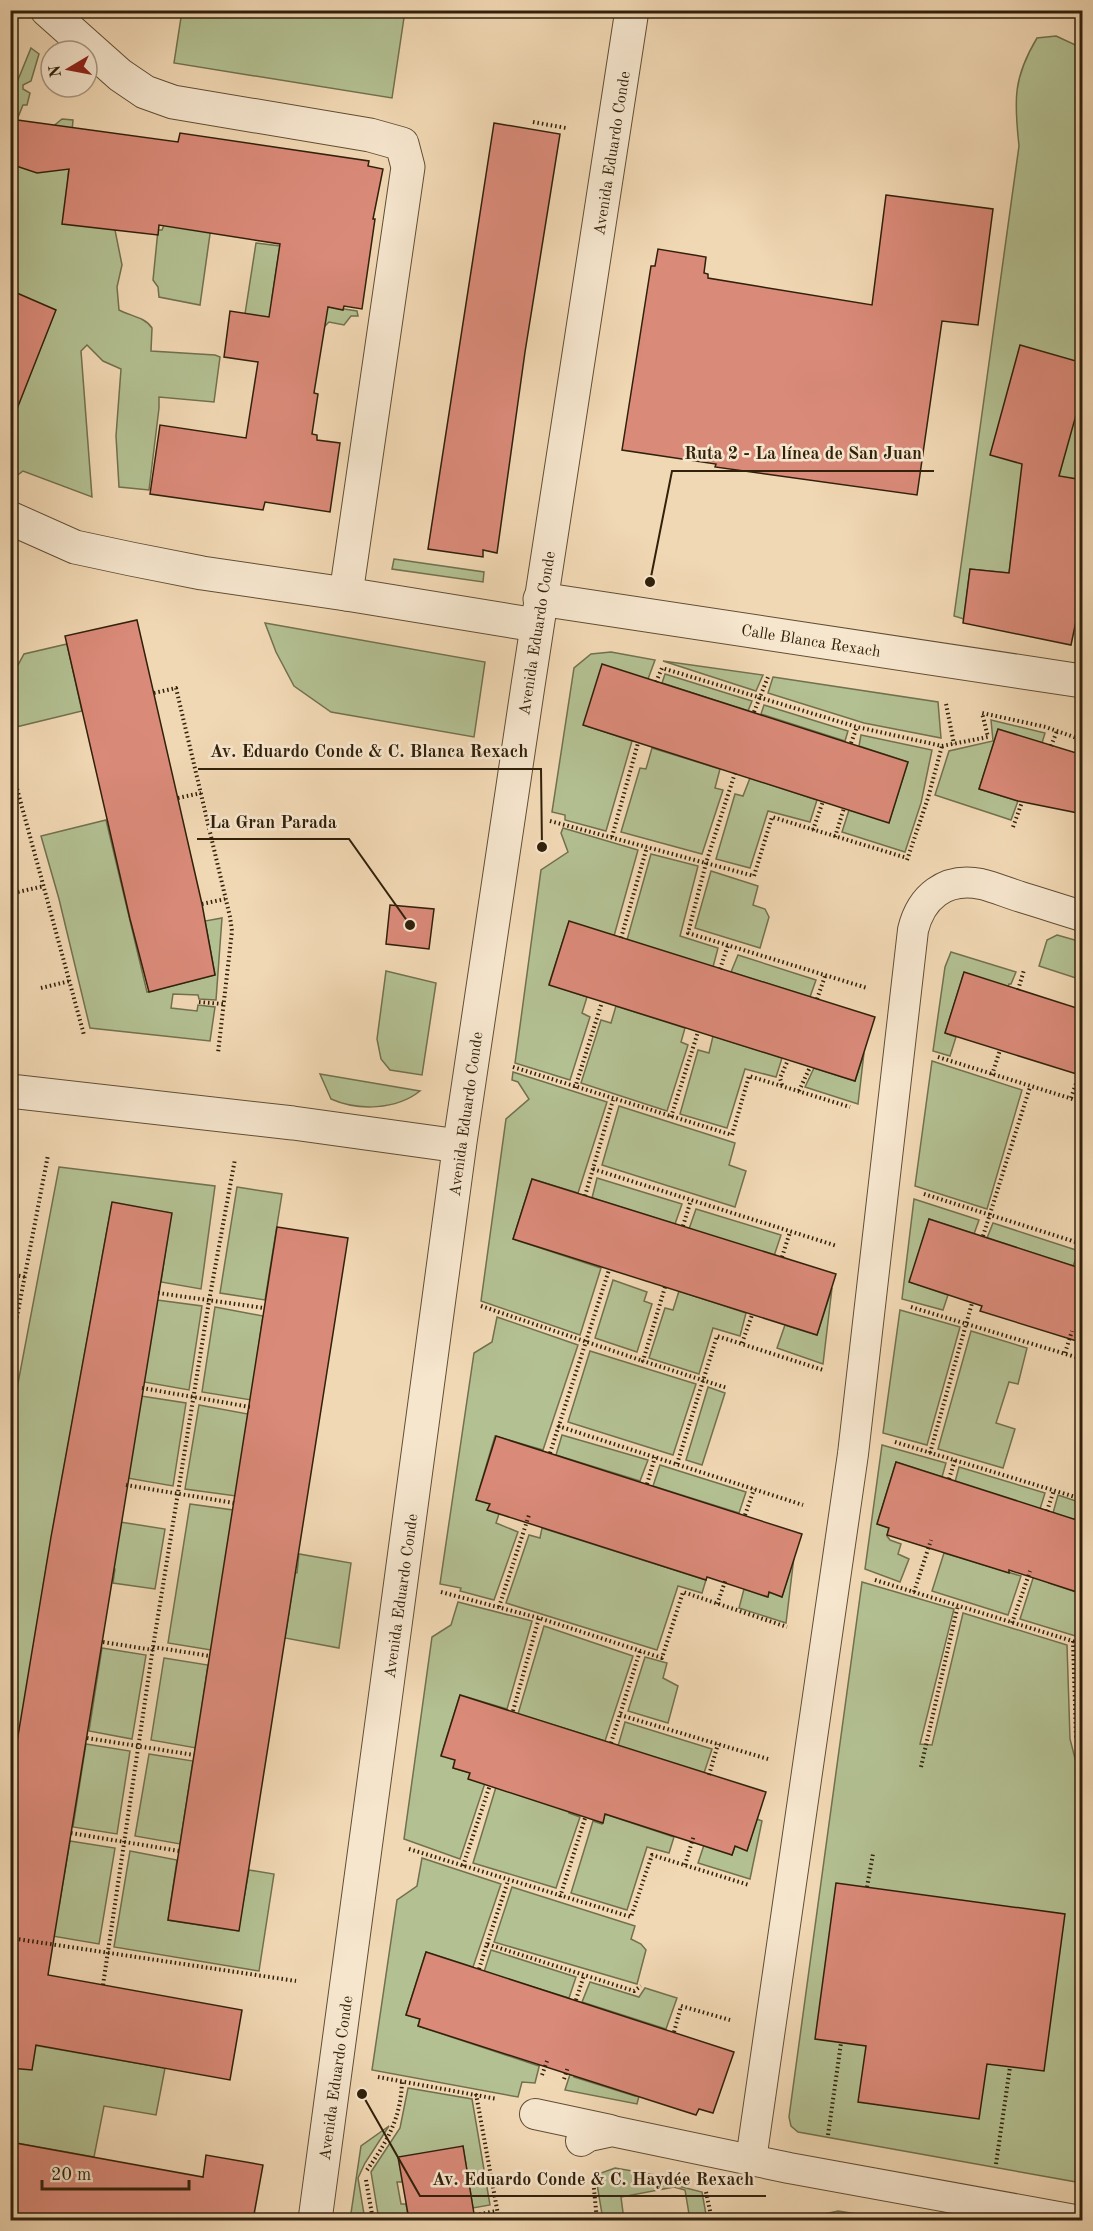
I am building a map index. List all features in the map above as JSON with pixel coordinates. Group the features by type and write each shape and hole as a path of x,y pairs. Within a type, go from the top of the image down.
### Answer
{"street":[{"path":"47,10 120,75 145,93 173,102 370,135 402,144 408,167 346,594"},
{"name":"Avenida Eduardo Conde","path":"315,2220 354,1943 459,1146 538,612 578,371 633,10"},
{"name":"Calle Blanca Rexach","path":"10,518 75,547 202,573 346,594 538,612 1083,681"},
{"path":"10,1090 293,1123 459,1146"}],"lane":[{"path":"751,2160 853,1454 913,930 917,914 926,899 938,890 958,884 980,884 1083,916"},
{"path":"535,2114 751,2160 1075,2220"},
{"path":"581,2141 589,2136 612,2131"}],"path":[{"path":"533,123 566,128"},
{"path":"656,682 662,668 857,727 942,746 988,737 982,713 1083,740"},
{"path":"754,712 771,668"},
{"path":"154,693 176,688 231,930 218,1053"},
{"path":"948,694 946,703 954,744"},
{"path":"852,743 857,727"},
{"path":"1051,746 1056,731"},
{"path":"612,837 638,743"},
{"path":"904,868 928,798 942,746"},
{"path":"10,764 13,783 44,886 84,1035"},
{"path":"735,773 706,863 688,933 868,989"},
{"path":"178,798 201,793"},
{"path":"813,830 823,801"},
{"path":"1013,827 1022,802"},
{"path":"835,837 844,808"},
{"path":"540,819 754,876 772,817 907,858"},
{"path":"621,938 647,847"},
{"path":"18,892 44,886"},
{"path":"202,904 225,898"},
{"path":"720,969 728,945"},
{"path":"1018,990 1024,970"},
{"path":"817,999 825,976"},
{"path":"41,988 70,981"},
{"path":"199,1002 223,1004"},
{"path":"574,1088 602,1002"},
{"path":"671,1117 698,1032"},
{"path":"992,1075 1000,1050"},
{"path":"937,1057 1083,1102"},
{"path":"782,1086 780,1078 789,1060"},
{"path":"506,1066 732,1136 749,1076 852,1107"},
{"path":"799,1090 810,1067"},
{"path":"1071,1098 1079,1075"},
{"path":"983,1236 1030,1087"},
{"path":"585,1196 613,1100"},
{"path":"10,1353 48,1155"},
{"path":"593,1169 843,1248"},
{"path":"103,1985 153,1649 230,1177"},
{"path":"919,1192 1083,1244"},
{"path":"683,1226 691,1200"},
{"path":"782,1257 790,1232"},
{"path":"1080,1268 1083,1261"},
{"path":"550,1453 609,1270"},
{"path":"10,1274 25,1277"},
{"path":"643,1361 665,1287"},
{"path":"158,1293 264,1308"},
{"path":"472,1303 727,1388"},
{"path":"930,1453 972,1303"},
{"path":"906,1305 1083,1359"},
{"path":"742,1343 752,1315"},
{"path":"1065,1353 1071,1331"},
{"path":"677,1464 717,1336 828,1371"},
{"path":"142,1388 249,1407"},
{"path":"558,1426 809,1507"},
{"path":"888,1440 1083,1499"},
{"path":"647,1484 655,1457"},
{"path":"949,1479 955,1460"},
{"path":"126,1485 234,1503"},
{"path":"745,1515 754,1489"},
{"path":"1047,1511 1054,1490"},
{"path":"499,1607 529,1515"},
{"path":"914,1592 931,1540"},
{"path":"1012,1623 1030,1571"},
{"path":"866,1577 1083,1644"},
{"path":"717,1605 726,1579"},
{"path":"432,1589 539,1618 662,1658 683,1592 792,1629"},
{"path":"921,1767 958,1605"},
{"path":"513,1711 539,1618"},
{"path":"1072,1641 1076,1736 1083,1744"},
{"path":"104,1642 210,1656"},
{"path":"611,1743 640,1651"},
{"path":"1076,1710 1083,1707"},
{"path":"620,1714 774,1761"},
{"path":"87,1738 194,1755"},
{"path":"709,1774 718,1744"},
{"path":"463,1866 490,1785"},
{"path":"560,1897 585,1818"},
{"path":"71,1833 179,1851"},
{"path":"685,1865 694,1835"},
{"path":"403,1847 631,1917 652,1855 757,1887"},
{"path":"867,1887 873,1854"},
{"path":"479,1970 508,1881"},
{"path":"10,1938 296,1981"},
{"path":"487,1944 634,1991 640,1986"},
{"path":"576,2000 584,1975"},
{"path":"674,2032 681,2006 738,2022"},
{"path":"828,2144 841,2043"},
{"path":"996,2167 1010,2067"},
{"path":"371,2075 499,2100"},
{"path":"372,2220 366,2171 394,2126 401,2100 402,2081"},
{"path":"476,2094 499,2220"},
{"path":"475,2215 497,2211"}],"green space":[{"path":"182,11 405,11 392,98 174,63"},
{"path":"1056,36 1082,48 1082,480 1022,472 1009,573 970,569 964,619 954,616 1019,146 1016,115 1017,90 1023,65 1037,38"},
{"path":"31,48 39,54 31,81 23,85 23,89 30,93 27,105 23,105 14,127 11,126 11,97"},
{"path":"62,119 73,120 68,179 101,212 115,230 122,265 117,287 119,310 149,324 152,328 151,351 220,357 214,402 159,397 149,490 119,487 116,436 121,369 103,361 87,345 81,351 92,497 23,471 11,480 10,388 30,372 45,337 11,344 11,161"},
{"path":"164,225 211,227 200,305 159,297 158,287 153,280 158,230 162,230"},
{"path":"256,243 280,246 272,298 357,311 358,316 351,316 344,325 329,322 325,326 245,314"},
{"path":"394,559 484,572 483,582 392,569"},
{"path":"265,623 485,662 474,737 331,712 294,686 276,652"},
{"path":"67,644 82,711 12,728 10,680 24,654"},
{"path":"611,652 655,660 648,679 584,725 632,741 606,831 565,820 565,815 552,812 574,668 591,654"},
{"path":"663,661 763,675 756,691"},
{"path":"665,674 752,701 748,711 662,683"},
{"path":"773,677 938,702 941,738 864,723 768,693"},
{"path":"764,705 848,731 845,741 761,714"},
{"path":"991,720 1045,733 1042,743 998,730 979,789 1018,801 1011,820 935,795 949,751 993,741"},
{"path":"861,735 932,750 921,803 905,852 842,832 849,810 889,822 908,762 859,746"},
{"path":"652,748 720,769 715,788 723,790 702,854 621,832 640,768 646,769"},
{"path":"750,778 817,800 810,822 768,811 750,868 716,859 735,794 743,796"},
{"path":"106,820 147,992 215,975 205,921 222,918 216,1000 199,999 198,995 173,994 171,1008 197,1011 198,1005 215,1007 210,1041 90,1028 59,899 41,836"},
{"path":"563,828 638,850 614,936 569,922 549,984 587,997 582,1013 590,1017 570,1080 515,1063 541,870 568,852 561,833"},
{"path":"651,854 698,866 680,936 718,948 713,967 627,940"},
{"path":"711,871 758,886 753,905 765,909 769,917 760,948 695,928"},
{"path":"1057,935 1082,942 1082,980 1039,966 1047,940"},
{"path":"951,952 1016,972 1008,987 964,973 945,1033 956,1037 950,1056 933,1051 945,967"},
{"path":"738,955 816,980 810,997 731,972"},
{"path":"386,971 436,983 422,1075 390,1070 381,1059 377,1039"},
{"path":"616,1006 685,1028 681,1042 688,1045 667,1111 581,1083 601,1020 611,1023"},
{"path":"713,1036 782,1058 776,1077 745,1069 727,1128 680,1114 698,1050 709,1053"},
{"path":"864,1053 858,1104 805,1087 814,1068 855,1081"},
{"path":"932,1061 1022,1090 987,1209 915,1186"},
{"path":"513,1072 607,1102 578,1193 532,1179 513,1239 601,1268 580,1335 481,1301 506,1119 529,1099 518,1082 512,1080"},
{"path":"320,1074 420,1091 400,1102 388,1105 365,1107 353,1105 331,1099"},
{"path":"619,1106 735,1143 729,1165 746,1171 735,1207 602,1165"},
{"path":"59,1167 215,1186 201,1289 161,1282 171,1213 112,1203 51,1540 120,1522 165,1529 155,1589 113,1583 115,1569 48,1557 11,1784 11,1420"},
{"path":"597,1178 682,1204 675,1224 592,1198"},
{"path":"237,1187 282,1194 265,1300 220,1293"},
{"path":"914,1199 979,1220 974,1234 929,1219 910,1282 948,1295 943,1310 902,1299"},
{"path":"696,1209 781,1235 774,1256 689,1229"},
{"path":"993,1223 1079,1251 1073,1266 987,1238"},
{"path":"613,1280 647,1292 644,1301 652,1304 637,1352 595,1338"},
{"path":"832,1288 823,1364 777,1348 785,1325 817,1335"},
{"path":"679,1291 746,1313 740,1336 713,1328 699,1374 649,1358 665,1308 673,1310"},
{"path":"157,1300 202,1306 189,1390 144,1382"},
{"path":"215,1307 263,1316 251,1400 202,1392"},
{"path":"900,1310 960,1327 927,1445 883,1433"},
{"path":"497,1317 578,1345 543,1450 495,1436 476,1500 490,1504 488,1510 499,1514 496,1523 518,1532 494,1600 460,1591 461,1588 440,1584 474,1353 492,1342"},
{"path":"971,1331 1027,1348 1018,1384 1009,1382 996,1423 1015,1429 1003,1468 938,1449"},
{"path":"590,1351 696,1384 673,1455 568,1422"},
{"path":"708,1387 725,1393 702,1465 686,1460"},
{"path":"141,1396 186,1403 173,1486 127,1478"},
{"path":"199,1405 248,1414 236,1496 185,1489"},
{"path":"562,1435 648,1460 640,1481 556,1455"},
{"path":"882,1445 946,1463 942,1477 896,1462 877,1524 889,1528 887,1536 890,1540 901,1544 898,1554 909,1559 900,1582 865,1569"},
{"path":"660,1465 746,1492 739,1513 653,1486"},
{"path":"959,1467 1045,1493 1040,1509 955,1482"},
{"path":"1058,1495 1082,1503 1082,1522 1053,1513"},
{"path":"190,1504 233,1510 226,1561 297,1573 299,1554 351,1563 339,1648 285,1638 291,1598 211,1650 168,1643"},
{"path":"542,1528 706,1580 702,1593 678,1586 657,1650 506,1603 529,1535 540,1538"},
{"path":"944,1553 1021,1576 1008,1615 932,1591"},
{"path":"794,1557 786,1623 739,1608 744,1589 767,1597 769,1592 782,1597"},
{"path":"1035,1572 1049,1583 1082,1594 1082,1638 1020,1619"},
{"path":"862,1582 954,1609 920,1744 932,1745 963,1613 1067,1645 1070,1739 1079,1774 1082,1774 1082,2183 798,2132 791,2126 789,2117"},
{"path":"458,1602 532,1621 507,1709 460,1695 441,1755 455,1760 453,1768 470,1773 469,1778 485,1783 460,1859 404,1839 432,1637 451,1625"},
{"path":"544,1626 633,1656 605,1741 518,1714"},
{"path":"102,1648 146,1655 132,1739 89,1731"},
{"path":"645,1657 667,1663 663,1678 678,1686 668,1723 628,1711"},
{"path":"164,1658 208,1665 196,1748 151,1740"},
{"path":"625,1722 712,1749 704,1773 618,1746"},
{"path":"86,1744 130,1751 117,1834 73,1827"},
{"path":"149,1754 193,1761 180,1844 135,1836"},
{"path":"496,1787 572,1806 569,1813 580,1817 556,1888 473,1863"},
{"path":"605,1814 674,1837 669,1853 647,1847 627,1910 571,1893 593,1821 602,1824"},
{"path":"757,1819 762,1821 750,1879 698,1863 706,1839 732,1855 735,1846 747,1850"},
{"path":"70,1841 115,1848 99,1944 11,1929 59,1906"},
{"path":"130,1851 177,1860 168,1920 238,1931 249,1870 274,1874 259,1971 114,1947"},
{"path":"422,1858 501,1884 473,1967 426,1952 406,2015 420,2019 418,2026 539,2066 540,2063 535,2083 522,2082 518,2097 372,2070 397,1900 417,1886"},
{"path":"512,1887 635,1926 631,1939 641,1944 646,1950 637,1984 494,1942"},
{"path":"491,1950 576,1977 569,1998 484,1972"},
{"path":"590,1982 639,1997 645,1988 677,1998 666,2029 582,2002"},
{"path":"10,2041 165,2068 156,2115 104,2106 94,2157 11,2142"},
{"path":"572,2068 577,2070 574,2077 639,2096 637,2104 565,2090"},
{"path":"408,2088 472,2099 490,2205 473,2208 463,2146 403,2182 397,2182 401,2204 406,2204 409,2220 379,2220 371,2172 400,2128"},
{"path":"389,2126 358,2178 365,2220 350,2220 361,2146"},
{"path":"615,2168 679,2179 678,2186 702,2192 707,2220 690,2220 685,2190 674,2187 621,2197 624,2220 603,2220 597,2184 601,2173"},
{"path":"838,2211 894,2220 822,2220 825,2214"}],"building":[{"path":"10,119 178,142 180,133 369,161 368,166 383,169 373,219 375,219 362,309 344,306 343,310 328,307 314,393 318,394 312,434 317,435 317,440 340,443 330,512 265,502 263,510 150,494 160,425 246,438 258,362 224,357 230,311 269,317 280,244 159,225 158,235 62,224 69,169 37,173 10,164"},
{"path":"494,123 560,134 525,352 497,553 483,550 483,557 428,549"},
{"path":"886,195 993,209 978,325 942,321 917,495 715,467 716,464 622,450 651,266 655,266 658,249 706,257 704,273 708,274 708,278 872,305"},
{"path":"10,290 56,310 13,419 10,419"},
{"path":"1020,345 1083,363 1083,390 1059,476 1083,480 1083,588 1071,645 963,623 970,569 1009,573 1022,464 990,455"},
{"path":"137,620 202,904 215,975 149,992 65,636"},
{"path":"602,664 908,762 889,823 583,725"},
{"path":"998,729 1083,755 1083,814 1018,801 979,789"},
{"path":"390,905 434,909 429,949 386,944"},
{"path":"569,921 875,1017 855,1081 549,985"},
{"path":"964,972 1083,1010 1083,1076 945,1033"},
{"path":"532,1179 836,1274 817,1335 513,1239"},
{"path":"112,1202 172,1213 48,1975 242,2010 230,2080 36,2045 32,2070 10,2068 10,1784 51,1537"},
{"path":"929,1219 1083,1269 1083,1343 980,1311 982,1306 909,1282"},
{"path":"277,1227 348,1238 239,1931 168,1920"},
{"path":"496,1436 802,1534 782,1597 769,1592 768,1597 707,1577 706,1580 487,1510 490,1504 476,1500"},
{"path":"896,1462 1083,1522 1083,1594 887,1535 889,1528 877,1524"},
{"path":"460,1695 766,1792 747,1851 735,1846 732,1855 605,1814 603,1823 468,1779 470,1773 453,1768 455,1760 441,1756"},
{"path":"836,1883 1065,1914 1044,2071 987,2064 979,2119 858,2102 866,2046 815,2039"},
{"path":"426,1952 734,2052 713,2113 699,2109 696,2115 418,2026 420,2019 406,2015"},
{"path":"10,2142 203,2177 206,2155 263,2165 253,2220 59,2220 10,2212"},
{"path":"463,2146 475,2220 409,2220 398,2157"}],"place":[{"name":"Ruta 2 - La línea de San Juan","path":"650,582"},
{"name":"Av. Eduardo Conde & C. Blanca Rexach","path":"542,847"},
{"name":"La Gran Parada","path":"410,925"},
{"name":"Av. Eduardo Conde & C. Haydée Rexach","path":"362,2094"}]}
